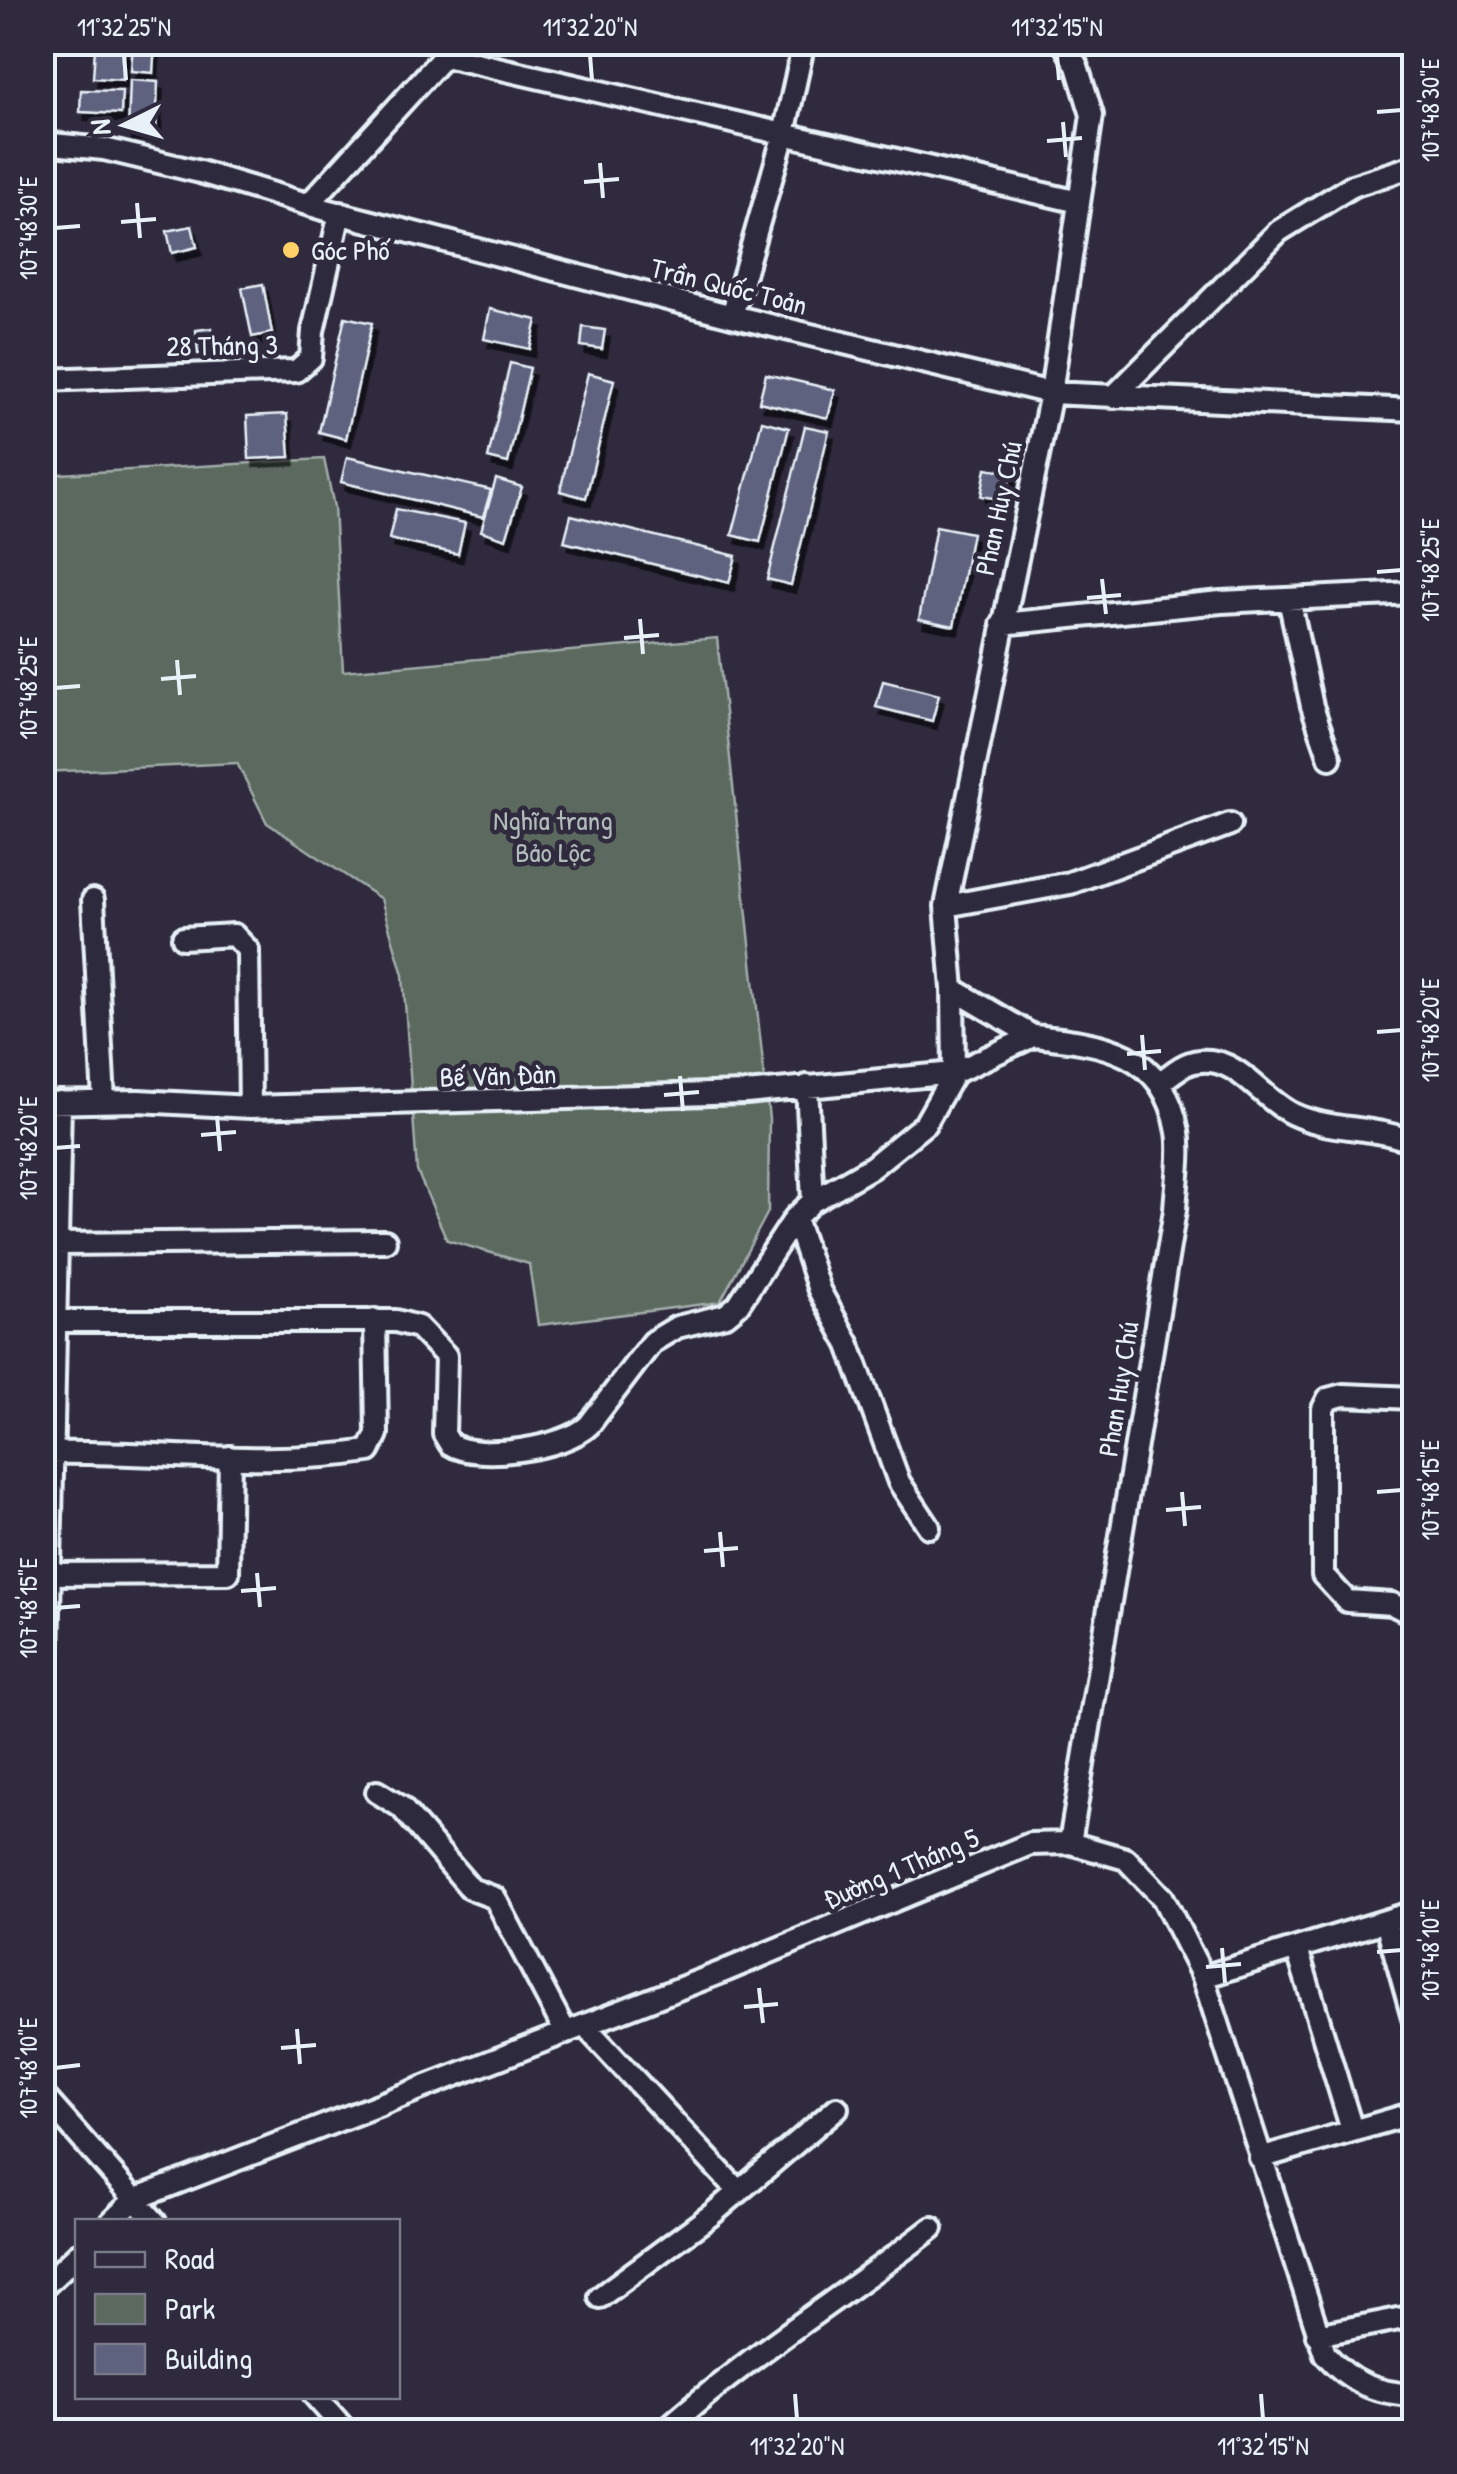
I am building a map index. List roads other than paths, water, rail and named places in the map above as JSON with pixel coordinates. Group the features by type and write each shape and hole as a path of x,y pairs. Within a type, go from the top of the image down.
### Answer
{"street":[{"path":"732,316 784,134 804,42"},
{"name":"Phan Huy Chú","path":"954,1073 953,989 946,906 1051,393 1092,115 1078,66 1063,42"},
{"path":"309,204 451,49 784,134 1079,202"},
{"name":"Trần Quốc Toản","path":"42,143 104,149 732,316 1051,393 1414,410"},
{"path":"1113,397 1278,232 1352,186 1414,166"},
{"name":"28 Tháng 3","path":"42,380 296,371 311,358 312,330 340,213"},
{"path":"1002,624 1289,599 1414,593"},
{"path":"1289,599 1312,706 1330,758"},
{"path":"946,906 1070,883 1230,824"},
{"path":"93,900 104,1101"},
{"path":"183,938 234,935 248,950 250,1108"},
{"path":"953,989 1033,1036 1082,1040 1133,1056 1160,1083 1184,1063 1216,1062 1288,1112 1310,1122 1372,1130 1414,1143"},
{"path":"55,1320 375,1320 418,1327 446,1356 444,1434 450,1444 473,1451 550,1446 580,1434 638,1356 666,1332 710,1322 738,1304 795,1218 813,1201 872,1167 925,1124 954,1073 1033,1036"},
{"name":"Bế Văn Đàn","path":"51,1103 104,1101 250,1108 484,1103 746,1093 954,1073"},
{"name":"Phan Huy Chú","path":"1070,1843 1175,1210 1178,1134 1160,1083"},
{"path":"807,1086 813,1201"},
{"path":"48,1656 47,1529 57,1244 51,1103"},
{"path":"795,1218 819,1290 849,1346 899,1482 929,1527"},
{"path":"57,1244 385,1241"},
{"path":"52,1453 230,1457 332,1456 369,1451 378,1434 375,1320"},
{"path":"1414,1398 1343,1395 1328,1399 1323,1409 1323,1576 1347,1600 1392,1604 1414,1615"},
{"path":"50,1574 228,1572 230,1457"},
{"path":"377,1792 401,1808 472,1889 495,1898 576,2030 738,2192"},
{"name":"Đường 1 Tháng 5","path":"115,2219 135,2199 576,2030 1030,1844 1070,1843 1126,1859 1163,1898 1203,1977 1325,2354 1361,2386 1382,2394 1414,2395"},
{"path":"1203,1977 1414,1912"},
{"path":"1386,1921 1414,2021"},
{"path":"1297,1949 1352,2130"},
{"path":"42,2094 153,2219"},
{"path":"600,2297 738,2192 838,2108"},
{"path":"1260,2158 1414,2113"},
{"path":"663,2432 713,2386 840,2300 932,2228"},
{"path":"42,2288 75,2257"},
{"path":"1317,2335 1414,2316"},
{"path":"318,2399 347,2432"}],"place":[{"name":"Góc Phố","path":"291,250"}],"park label":[{"name":"Nghĩa trang Bảo Lộc","path":"553,836"}]}
